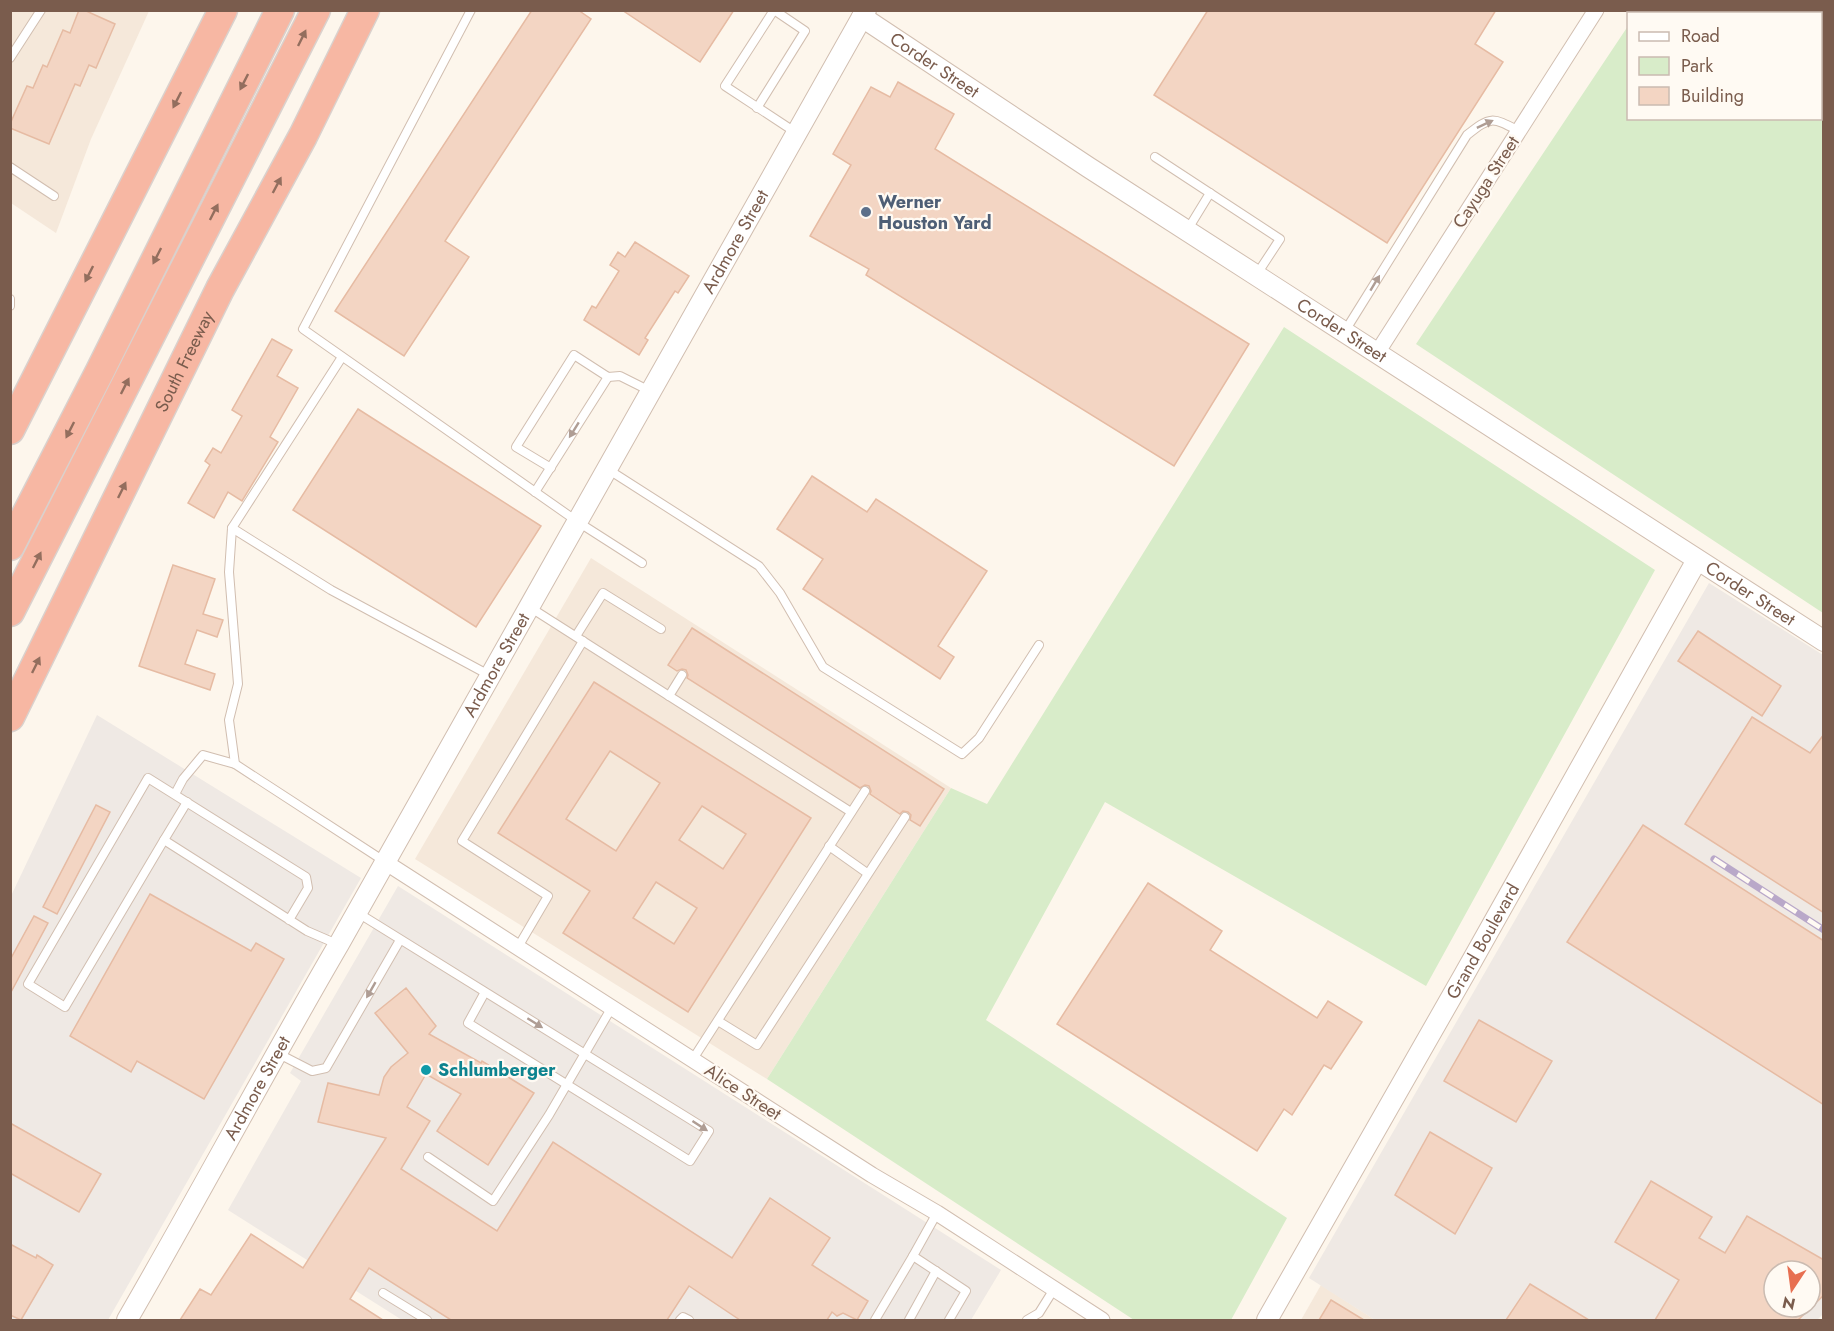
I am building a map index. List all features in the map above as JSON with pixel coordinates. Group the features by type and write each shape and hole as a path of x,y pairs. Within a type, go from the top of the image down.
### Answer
{"highway":[{"path":"10,430 223,10"},
{"path":"10,546 280,10"},
{"path":"10,612 316,10"},
{"name":"South Freeway","path":"10,717 220,290 303,136 365,10"},
{"path":"303,136 376,10"}],"street":[{"name":"Cayuga Street","path":"1377,353 1596,10"},
{"name":"Ardmore Street","path":"127,1320 225,1148 276,1052 864,14"},
{"name":"Corder Street","path":"864,14 1344,333 1824,641"},
{"name":"Grand Boulevard","path":"1267,1320 1697,560"},
{"name":"Alice Street","path":"385,862 1102,1320"}],"lane":[{"path":"10,58 41,10"},
{"path":"471,10 303,329 578,522 642,563"},
{"path":"757,108 805,31 774,10 725,86 757,108 797,133"},
{"path":"1344,333 1467,135 1481,124 1492,120 1500,121 1518,131"},
{"path":"1155,157 1280,239 1256,275"},
{"path":"10,167 54,196"},
{"path":"1188,231 1210,193"},
{"path":"10,299 10,306"},
{"path":"550,468 516,447 574,355 608,377 620,376 651,392"},
{"path":"235,764 229,720 238,684 229,572 232,528 342,357"},
{"path":"535,492 608,377"},
{"path":"607,469 759,566 780,593 823,667 962,754 979,738 1039,645"},
{"path":"232,528 331,590 491,676"},
{"path":"518,947 548,896 462,841 580,639 603,593 661,629"},
{"path":"530,607 851,812"},
{"path":"669,696 682,675"},
{"path":"175,794 203,754 235,764 385,862"},
{"path":"187,802 65,1007 28,984 148,777 306,876 308,888 289,920"},
{"path":"693,1059 865,791"},
{"path":"718,1021 757,1045 905,817"},
{"path":"165,840 307,931 339,944"},
{"path":"829,846 867,873"},
{"path":"357,912 709,1131 690,1161 468,1023 485,992"},
{"path":"276,1052 312,1071 326,1068 400,940"},
{"path":"428,1157 493,1201 567,1084 612,1007"},
{"path":"875,1320 937,1213"},
{"path":"913,1256 966,1291 949,1320"},
{"path":"909,1320 936,1271"},
{"path":"1027,1320 1039,1313 1054,1289"},
{"path":"383,1293 427,1320"},
{"path":"680,1320 683,1317 689,1320"}],"shaded area":[{"path":"10,11 149,11 91,139 56,233 11,203"},
{"path":"591,558 951,788 767,1079 415,859"},
{"path":"1709,583 1823,655 1823,1314 1822,1259 1762,1259 1762,1319 1817,1320 1375,1320 1309,1278"},
{"path":"97,715 361,878 108,1320 11,1320 10,898"},
{"path":"398,886 1001,1270 971,1320 402,1320 228,1210 301,1081 290,1073"},
{"path":"1321,1285 1375,1320 1301,1320"}],"green space":[{"path":"1823,11 1823,613 1416,344 1627,28 1627,120 1822,120 1822,12 1638,12"},
{"path":"1284,327 1655,570 1426,986 1105,802 986,1020 1287,1218 1231,1320 1134,1320 767,1079 951,788 987,804"}],"building":[{"path":"79,10 84,10 115,24 96,68 89,65 80,86 75,84 49,144 10,128 10,124 27,86 33,88 43,65 47,67 63,30 70,33"},
{"path":"532,10 578,10 591,19 445,241 469,257 404,356 335,311"},
{"path":"622,10 734,10 700,62"},
{"path":"1208,10 1496,10 1475,44 1503,62 1387,243 1154,95"},
{"path":"898,82 954,114 935,149 1249,344 1174,466 866,275 869,269 810,236 851,165 833,154 871,87 890,97"},
{"path":"635,242 689,276 678,293 675,291 645,338 648,340 639,355 584,320 592,306 596,308 619,271 610,265 618,252 625,257"},
{"path":"272,339 292,350 277,376 298,388 270,437 278,442 242,501 228,492 214,518 188,503 210,465 205,461 213,448 221,453 242,416 232,410"},
{"path":"358,409 541,526 476,627 293,510"},
{"path":"812,476 867,512 876,499 987,571 938,646 954,657 940,679 803,589 823,559 777,529"},
{"path":"173,565 215,579 203,614 223,620 217,637 197,630 185,664 215,674 210,690 139,666"},
{"path":"692,628 944,789 920,826 910,820 911,815 908,812 903,811 900,814 870,794 869,786 865,785 860,788 687,678 686,670 677,671 668,665"},
{"path":"1698,631 1781,686 1762,716 1678,661"},
{"path":"594,682 811,818 688,1012 563,933 590,891 498,833","holes":["610,751 660,783 616,851 566,819","702,806 746,834 723,869 679,840","656,882 697,908 674,944 633,918"]},
{"path":"1752,717 1810,753 1824,734 1824,913 1685,824"},
{"path":"96,805 110,812 57,914 43,907"},
{"path":"1643,825 1824,941 1824,1105 1567,942"},
{"path":"1148,883 1222,931 1210,950 1317,1018 1328,1001 1362,1022 1331,1069 1324,1065 1292,1115 1284,1109 1257,1151 1057,1024"},
{"path":"150,894 251,951 256,943 284,959 204,1099 137,1061 131,1072 70,1036"},
{"path":"34,916 48,923 10,994 10,960"},
{"path":"406,988 436,1026 429,1034 481,1063 482,1061 534,1093 488,1165 437,1131 461,1094 426,1074 407,1107 430,1121 401,1169 497,1231 553,1142 732,1258 770,1198 830,1238 812,1265 868,1301 857,1320 843,1313 837,1316 832,1312 827,1320 740,1320 689,1286 667,1320 451,1320 369,1268 350,1299 383,1320 180,1320 200,1289 211,1295 251,1234 303,1268 386,1138 318,1122 328,1083 379,1095 384,1077 391,1067 408,1053 375,1013"},
{"path":"1479,1020 1552,1061 1516,1122 1444,1081"},
{"path":"10,1123 101,1174 79,1212 10,1173"},
{"path":"1430,1132 1492,1168 1455,1234 1395,1195"},
{"path":"1651,1181 1712,1217 1699,1238 1725,1253 1747,1216 1824,1260 1824,1295 1822,1297 1822,1259 1762,1259 1762,1319 1798,1320 1655,1320 1679,1280 1615,1242"},
{"path":"10,1244 36,1258 37,1255 53,1265 21,1320 10,1315"},
{"path":"1530,1284 1589,1320 1506,1320"},
{"path":"1331,1300 1364,1320 1319,1320"}],"railway":[{"path":"1714,859 1824,930"}],"place":[{"name":"Werner Houston Yard","path":"866,212"},
{"name":"Schlumberger","path":"426,1070"}]}
